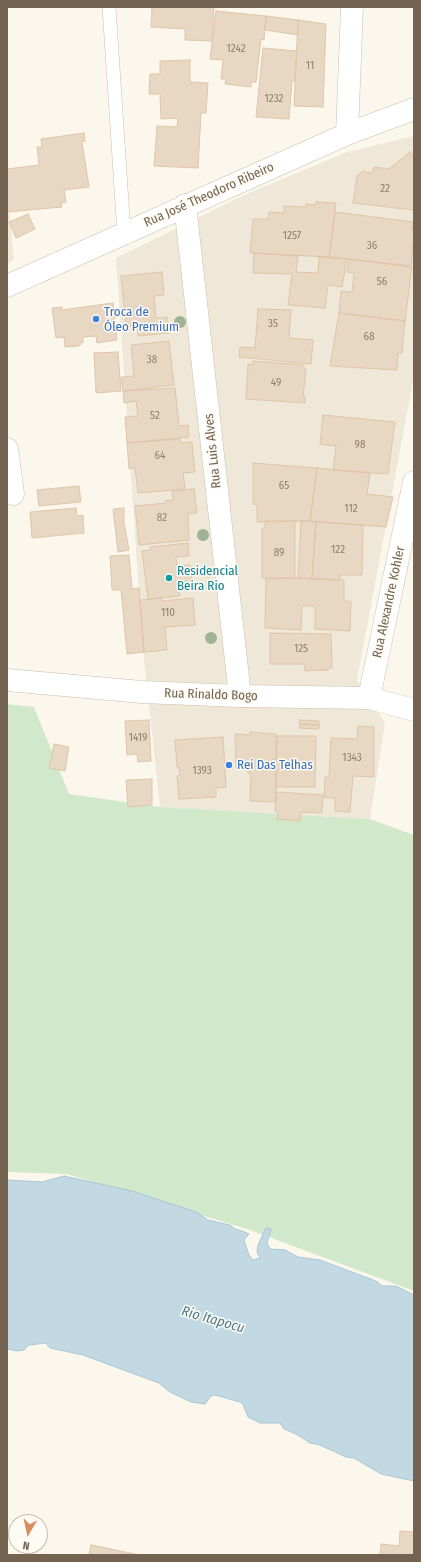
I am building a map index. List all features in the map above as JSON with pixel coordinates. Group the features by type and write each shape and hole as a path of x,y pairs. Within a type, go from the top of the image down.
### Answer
{"street":[{"path":"347,134 352,7"},
{"name":"Rua José Theodoro Ribeiro","path":"7,286 185,205 347,134 414,109"},
{"name":"Rua Luis Alves","path":"185,205 240,696"},
{"path":"7,449 13,494"},
{"name":"Rua Alexandre Kohler","path":"369,698 414,482"},
{"name":"Rua Rinaldo Bogo","path":"7,680 142,692 240,696 369,698 414,710"}],"lane":[{"path":"109,7 124,233"}],"shaded area":[{"path":"414,136 414,376 357,680 385,723 370,819 160,807 143,650 116,258 242,196 347,152"},
{"path":"7,186 14,260 7,264"}],"green space":[{"path":"7,704 34,707 69,794 160,807 370,819 414,835 414,1291 250,1230 67,1174 7,1172"}],"water":[{"name":"Rio Itapocu","path":"64,1176 132,1191 196,1212 208,1220 230,1225 235,1229 249,1234 244,1240 249,1255 253,1260 260,1258 257,1252 258,1245 266,1228 271,1229 267,1243 270,1249 285,1250 298,1257 320,1260 376,1281 382,1286 396,1286 414,1295 414,1481 381,1474 354,1458 346,1457 320,1445 310,1443 296,1434 284,1429 280,1423 260,1423 248,1417 243,1404 240,1402 215,1395 211,1396 205,1404 191,1402 170,1392 159,1383 83,1355 50,1348 46,1343 29,1345 24,1350 17,1351 7,1349 7,1180 42,1182"}],"building":[{"path":"152,7 214,7 212,41 185,40 185,29 151,27"},
{"path":"216,11 266,16 264,40 261,39 256,82 251,82 251,87 225,84 226,79 221,79 223,60 210,59"},
{"path":"266,16 298,20 298,35 265,30"},
{"path":"298,20 326,24 323,107 294,106"},
{"path":"263,48 297,51 295,81 292,81 289,119 256,117"},
{"path":"190,60 190,82 208,83 206,113 201,113 198,168 154,166 157,126 177,127 178,118 161,119 160,94 149,94 150,74 160,74 160,61"},
{"path":"84,133 85,141 82,142 89,187 64,190 66,202 61,203 62,207 7,212 7,169 39,165 37,147 42,147 41,139"},
{"path":"410,152 414,157 414,210 353,203 357,176 363,171 372,173 374,167 389,169"},
{"path":"316,202 336,203 329,257 250,253 253,219 268,219 269,212 284,213 284,206 306,207 306,204 316,205"},
{"path":"335,212 413,222 412,230 414,231 414,234 411,266 329,257"},
{"path":"28,214 35,229 16,238 9,222"},
{"path":"254,253 298,256 296,272 318,273 319,257 347,259 342,287 328,285 325,308 288,305 292,274 253,273"},
{"path":"349,259 412,267 405,321 339,313 341,291 352,292 354,273 347,272"},
{"path":"162,272 164,295 154,296 156,318 167,317 169,333 138,336 137,325 126,327 121,276"},
{"path":"113,303 117,340 97,343 96,336 83,337 83,342 79,346 65,347 64,337 56,338 52,308 62,307 62,310"},
{"path":"258,309 291,310 289,338 313,340 311,364 239,357 240,347 255,348"},
{"path":"339,313 405,321 402,353 398,353 397,370 330,366"},
{"path":"169,341 174,385 123,391 121,377 134,376 131,345"},
{"path":"118,352 121,391 96,393 94,353"},
{"path":"253,361 304,365 304,369 306,369 303,397 305,396 305,403 246,399 248,364 253,365"},
{"path":"175,388 179,426 188,425 189,437 127,443 125,417 138,416 136,401 124,403 123,391"},
{"path":"323,415 395,422 388,474 333,470 336,446 320,444"},
{"path":"180,439 181,443 192,442 195,472 183,473 185,489 138,493 135,468 129,469 127,443"},
{"path":"253,463 317,468 310,521 257,522 257,505 253,504"},
{"path":"317,468 370,473 367,494 393,497 386,527 310,521"},
{"path":"79,486 81,502 39,506 37,490"},
{"path":"194,489 197,513 188,514 189,540 139,545 135,506 166,503 165,501 173,500 172,491"},
{"path":"76,508 77,516 83,515 84,533 32,538 30,512"},
{"path":"124,508 124,523 129,550 118,552 113,509"},
{"path":"265,521 295,521 295,578 262,578 262,528 265,528"},
{"path":"301,521 316,522 312,579 298,578"},
{"path":"316,522 363,525 362,575 340,575 340,580 312,579"},
{"name":"Residencial Beira Rio","path":"188,543 189,556 176,557 177,566 190,565 193,589 179,591 180,596 148,599 142,551 151,550 150,547"},
{"path":"129,555 132,589 139,588 144,652 127,654 121,590 112,590 110,556"},
{"path":"295,578 344,580 344,601 351,601 350,631 315,629 315,606 302,606 301,630 265,628 266,579"},
{"path":"162,598 162,601 193,598 195,625 165,627 167,650 144,652 140,600"},
{"path":"270,633 331,634 332,668 328,668 328,670 305,671 304,664 270,664"},
{"path":"149,720 151,761 138,762 137,754 127,755 125,721"},
{"path":"300,720 319,721 319,725 300,724"},
{"path":"300,724 319,725 319,729 299,728"},
{"path":"358,726 374,727 374,777 353,776 350,812 335,811 335,798 324,798 325,777 329,777 331,738 357,739"},
{"path":"250,732 276,734 276,759 271,760 271,766 276,767 276,802 250,801 251,773 248,773 248,768 236,768 235,734 250,735"},
{"path":"277,736 316,736 315,787 276,787"},
{"path":"223,737 226,787 216,788 216,797 179,799 177,776 180,775 179,767 177,767 175,740"},
{"path":"54,744 69,747 65,771 49,768"},
{"path":"152,779 152,805 128,807 126,780"},
{"path":"276,792 323,795 322,813 301,812 300,821 277,819 278,811 275,811"},
{"path":"400,1531 414,1532 414,1555 380,1555 381,1544 399,1546"},
{"path":"91,1545 140,1555 89,1555"}],"place":[{"name":"Troca de Óleo Premium","path":"96,319"},
{"name":"Residencial Beira Rio","path":"169,578"},
{"name":"Rei Das Telhas","path":"229,765"}]}
